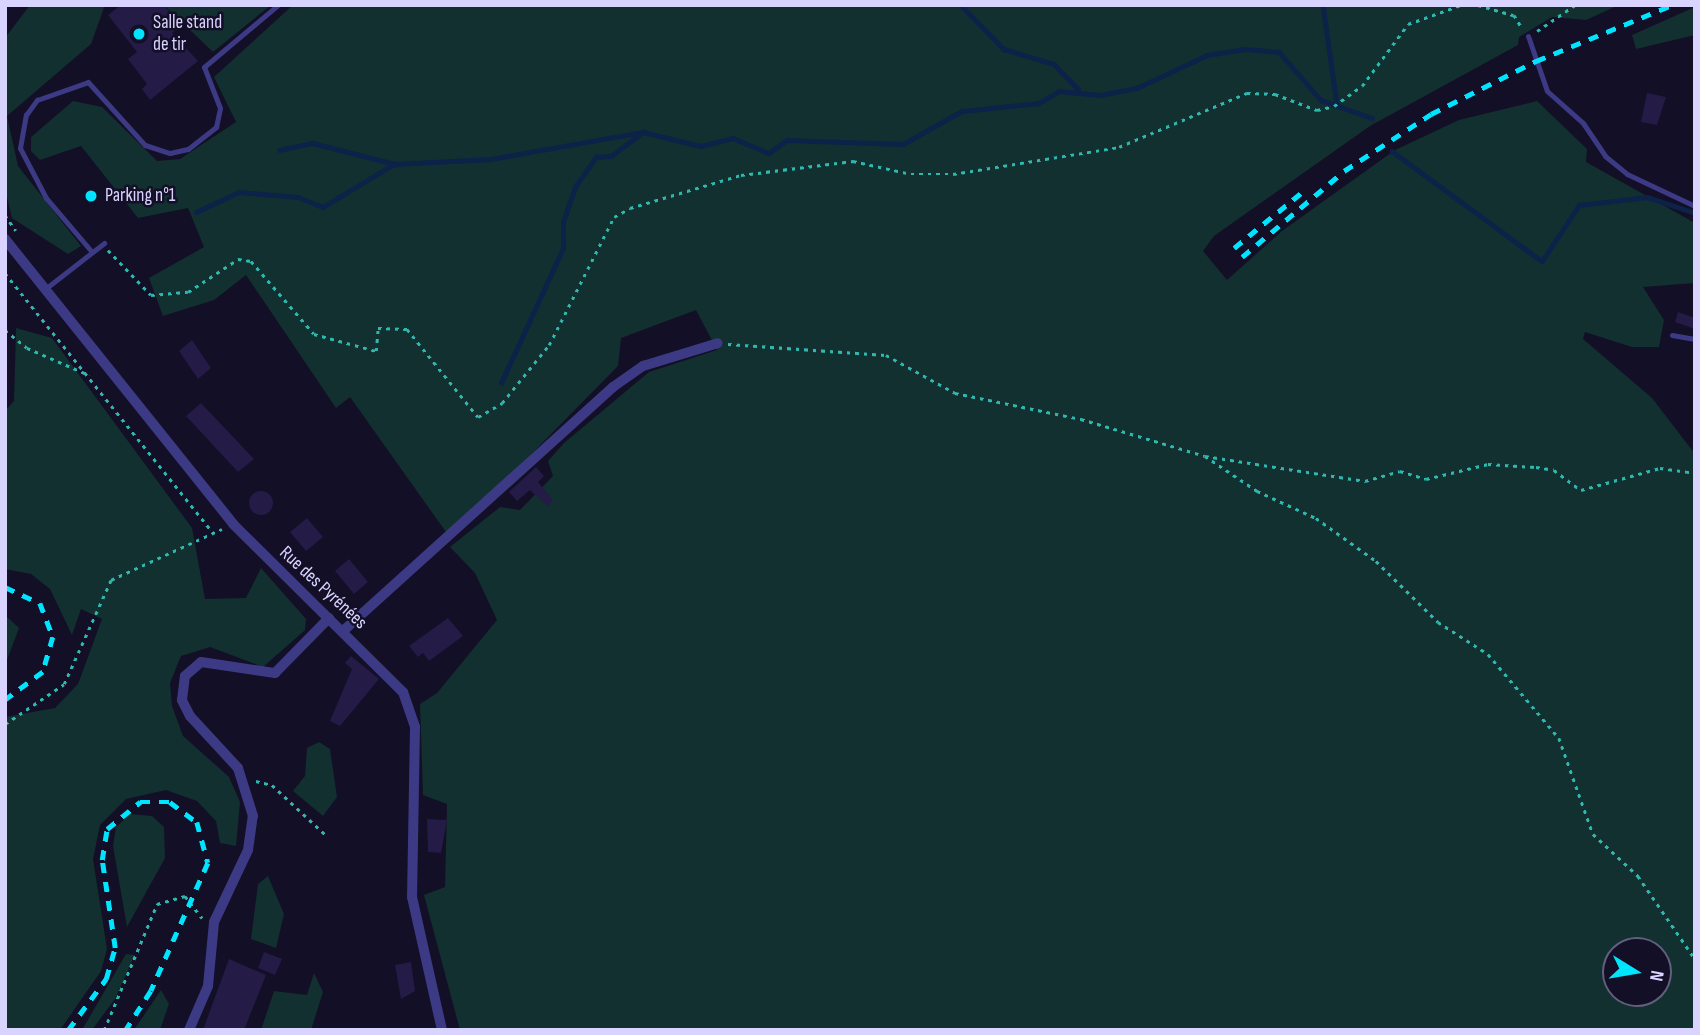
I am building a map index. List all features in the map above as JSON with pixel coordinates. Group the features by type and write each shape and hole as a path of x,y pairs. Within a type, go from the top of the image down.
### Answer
{"street":[{"name":"Rue des Pyrénées","path":"5,239 233,524 395,679 410,707 412,897 442,1030"},
{"path":"343,631 613,387 643,366 718,343"},
{"path":"189,1030 208,986 213,931 251,835 247,785 190,716 182,700 185,676 192,665 209,662 249,674 275,673 329,618"}],"lane":[{"path":"92,252 46,198 20,148 26,115 37,100 88,82 145,145 170,153 188,149 216,127 220,108 204,66 278,5"},
{"path":"1528,36 1548,91 1583,123 1605,156 1627,174 1695,206"},
{"path":"45,289 104,243"},
{"path":"1672,335 1695,339"}],"path":[{"path":"104,243 150,295 188,292 238,259 251,261 314,334 376,351 378,328 407,329 478,417 502,403 550,345 614,217 630,208 741,174 853,160 911,174 953,174 1119,147 1247,93 1275,94 1317,110 1334,106 1362,86 1408,24 1461,5"},
{"path":"1478,5 1514,15 1528,36 1575,5"},
{"path":"5,273 92,376 213,533"},
{"path":"5,330 27,348 92,376"},
{"path":"718,343 886,355 955,393 1108,426 1205,456 1365,481 1400,471 1426,479 1488,464 1553,470 1581,490 1660,468 1695,472"},
{"path":"1205,456 1336,533 1377,561 1438,622 1488,654 1559,738 1593,834 1638,876 1695,960"},
{"path":"5,724 64,684 111,580 233,524"},
{"path":"247,785 262,779 272,785 328,837"},
{"path":"104,1030 157,904 185,896 213,931"}],"green space":[{"path":"30,5 105,5 91,44 7,116 18,166 81,246 68,254 12,218 5,189 5,38"},
{"path":"164,5 271,5 213,52"},
{"path":"293,5 1619,5 1586,20 1552,17 1519,37 1518,45 1370,126 1214,236 1203,251 1227,280 1282,231 1395,150 1459,120 1537,101 1587,149 1586,162 1695,223 1695,283 1643,287 1664,320 1659,347 1632,347 1585,332 1583,339 1652,398 1695,454 1695,1030 460,1030 424,895 445,887 447,804 423,795 420,704 437,693 497,620 475,573 450,547 500,507 520,510 553,476 548,461 564,443 649,372 717,350 696,310 621,338 618,366 485,501 446,532 350,397 336,408 246,275 214,300 163,316 149,278 204,247 188,208 138,218 81,146 40,160 31,151 31,137 73,101 102,107 157,161 180,159 236,122 214,77"},
{"path":"1695,7 1695,35 1636,49 1632,35"},
{"path":"16,328 52,338 192,528 205,599 246,598 261,568 306,619 305,630 263,667 210,647 181,656 170,683 172,706 183,736 229,777 240,802 236,846 220,843 216,821 197,801 166,790 126,799 100,825 93,859 107,949 101,971 60,1030 5,1030 5,717 55,708 78,684 102,619 81,609 72,635 50,589 31,574 5,569 5,411 14,401"},
{"path":"5,615 19,628 5,665"},
{"path":"319,742 330,749 337,797 323,816 293,791 305,776 307,748"},
{"path":"130,814 152,816 164,827 165,858 127,927 113,846 116,827"},
{"path":"268,876 284,914 276,948 251,939 258,884"},
{"path":"126,954 135,955 115,999 92,1030 82,1030"},
{"path":"314,973 323,992 311,1030 261,1030 274,991 307,995"},
{"path":"161,990 169,1004 160,1030 134,1030"}],"building":[{"path":"121,5 164,5 181,26 172,33 198,61 150,100 142,89 147,84 128,59 137,52 108,15"},
{"path":"1647,93 1666,97 1657,125 1641,122"},
{"path":"1678,312 1695,318 1695,329 1675,322"},
{"path":"192,340 211,368 198,379 179,351"},
{"path":"201,403 254,459 238,472 186,416"},
{"path":"536,467 544,476 538,482 553,500 547,506 530,490 517,501 509,492"},
{"path":"261,491 270,494 273,503 270,512 261,515 252,512 249,503 252,494"},
{"path":"307,518 323,537 306,551 290,532"},
{"path":"349,559 368,582 354,594 335,571"},
{"path":"448,618 463,636 429,661 423,653 418,657 409,646"},
{"path":"351,656 379,679 340,726 330,721 352,669 345,663"},
{"path":"427,819 447,820 441,853 428,852"},
{"path":"264,952 282,959 275,975 258,968"},
{"path":"229,959 266,975 244,1030 203,1030"},
{"path":"411,962 415,991 401,999 395,965"}],"waterway":[{"path":"961,5 1004,49 1054,64 1078,89"},
{"path":"1323,5 1337,104"},
{"path":"279,150 313,143 395,164 491,159 643,132 701,146 733,138 769,153 787,140 903,144 962,111 1039,103 1059,91 1100,95 1137,88 1207,55 1245,49 1279,52 1321,100 1372,118"},
{"path":"501,383 563,248 563,222 575,187 596,157 611,156 643,132"},
{"path":"1392,151 1542,261 1579,205 1647,197 1695,213"},
{"path":"196,212 239,192 298,197 323,207 394,164"}],"railway":[{"path":"1242,257 1344,171 1431,114 1536,61 1672,5"},
{"path":"1234,248 1301,193"},
{"path":"5,587 40,603 53,637 43,672 5,700"},
{"path":"68,1030 106,979 115,948 102,860 107,829 140,802 170,802 197,822 208,863 151,991 126,1030"}],"place":[{"name":"Salle stand de tir","path":"139,34"},
{"name":"Parking n°1","path":"91,196"}]}
